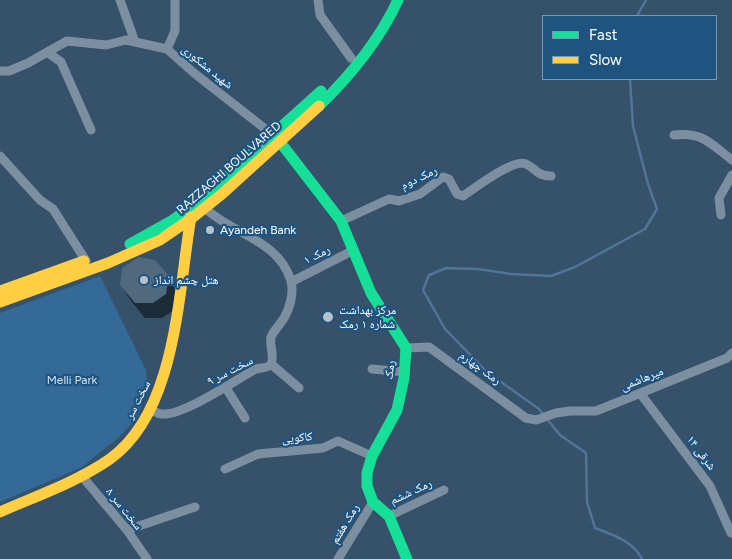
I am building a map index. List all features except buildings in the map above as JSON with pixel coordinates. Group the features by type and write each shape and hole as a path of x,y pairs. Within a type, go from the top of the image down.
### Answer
{"main road":[{"name":"RAZZAGHI BOULVARED","path":"276,138 351,58 373,27 388,0"},
{"name":"RAZZAGHI BOULVARED","path":"0,302 142,249 202,205 276,138 347,78 381,32 398,0"},
{"name":"رمک","path":"276,138 341,222 371,293 406,348 405,372 397,410 372,456 368,473 367,486 373,502"},
{"name":"RAZZAGHI BOULVARED","path":"0,291 86,261 138,240 186,217"},
{"name":"سخت سر","path":"0,512 81,475 111,458 134,437 151,410 163,382 170,355 186,217"},
{"path":"373,502 389,516 407,559"}],"street":[{"path":"120,0 135,42"},
{"name":"شهید مشکوری","path":"175,0 175,31 167,49 194,73 276,138"},
{"path":"318,0 320,16 351,58"},
{"path":"0,71 18,67 67,41 106,45 126,40 167,49"},
{"path":"47,52 61,62 91,130"},
{"path":"674,135 689,134 704,138 732,160"},
{"path":"0,156 40,200 53,209 86,261"},
{"name":"رمک دوم","path":"341,222 389,199 399,201 420,194 443,178 449,179 457,194 463,196 497,173 520,162 526,164 541,176 550,176"},
{"path":"722,215 719,198 732,175"},
{"path":"202,205 214,217 271,249 280,259 291,282"},
{"name":"رمک ۱","path":"291,282 354,250"},
{"name":"سخت سر ۹","path":"151,410 161,414 177,411 226,388 256,369 267,367 271,364 270,345 272,336 284,319 289,307 291,282"},
{"name":"رمک چهارم","path":"406,348 429,347 526,418 536,420"},
{"name":"میرهاشمی","path":"536,420 570,410 596,410 730,359"},
{"path":"271,364 299,388"},
{"path":"372,369 405,372"},
{"path":"226,388 245,418"},
{"name":"شرقی ۱۴","path":"640,393 710,486 731,533"},
{"name":"کاکویی","path":"224,469 258,454 323,448 338,441 372,456"},
{"name":"سخت سر ۸","path":"81,475 127,530 147,559"},
{"name":"رمک ششم","path":"389,516 444,490"},
{"name":"رمک هفتم","path":"338,559 373,502"},
{"path":"127,530 195,507"}],"green space":[{"name":"Melli Park","path":"100,276 146,370 147,389 137,418 118,438 82,467 0,502 0,313"}],"waterway":[{"path":"638,15 646,0"},
{"path":"544,415 539,409 487,372 445,329 423,290 429,275 446,268 551,276 575,267 645,229 657,209 648,184 633,126 630,80"},
{"path":"547,419 560,435 586,453 587,502 595,528 628,543 642,559"}],"traffic: fast":[{"path":"319,106 363,57 382,29 398,0"},
{"path":"130,244 173,220 199,201 321,91"},
{"path":"280,142 341,221 371,293 406,348 404,378 397,410 372,456 367,473 367,486 373,502 389,516 407,559"}],"traffic: slow":[{"path":"0,302 108,263 160,240 222,194 319,106"},
{"path":"0,512 84,475 110,459 132,438 149,411 162,381 171,348 191,217"},
{"path":"0,291 84,261"}],"place":[{"name":"Ayandeh Bank","path":"210,230"},
{"name":"هتل چشم انداز","path":"144,280"},
{"name":"مرکز بهداشت شماره ۱ رمک","path":"328,317"}]}
